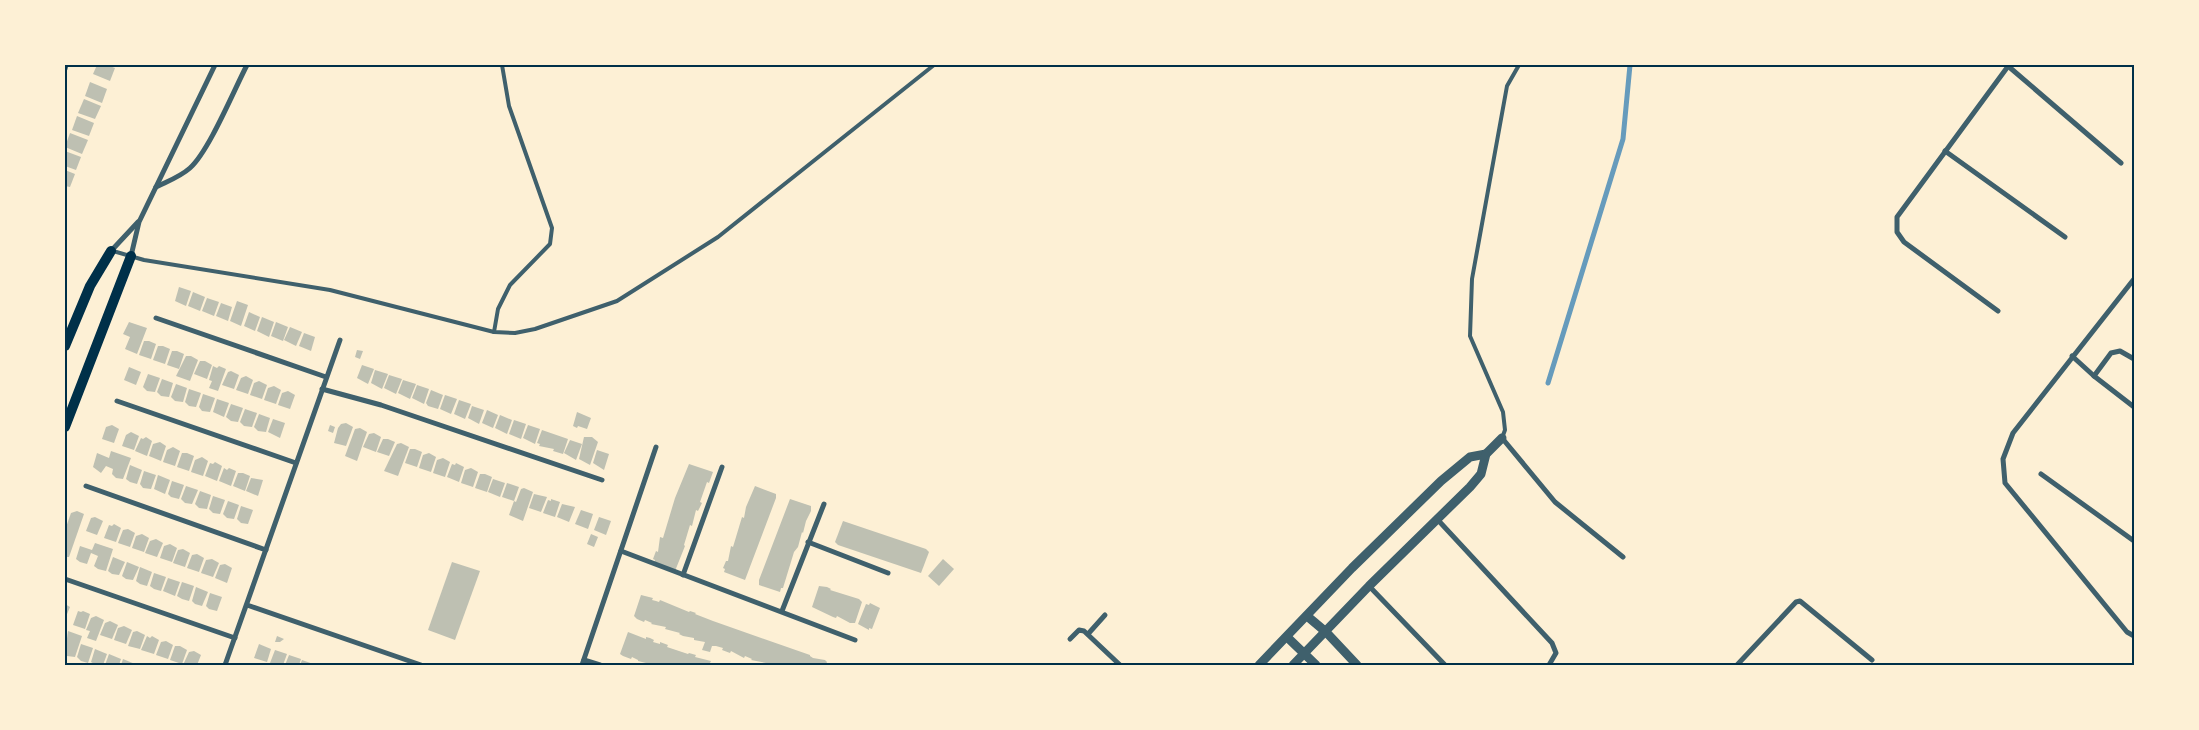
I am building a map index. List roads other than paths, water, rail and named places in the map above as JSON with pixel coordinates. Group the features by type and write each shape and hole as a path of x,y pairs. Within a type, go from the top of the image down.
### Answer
{"main road":[{"path":"65,346 90,286 111,251"},
{"path":"65,427 132,256"}],"street":[{"path":"65,69 66,65"},
{"path":"132,256 139,222 214,65"},
{"path":"156,188 172,180 192,166 214,130 247,65"},
{"path":"1998,311 1904,242 1897,232 1897,217 2008,65 2121,163"},
{"path":"1945,151 2065,237"},
{"path":"111,251 139,222"},
{"path":"2134,279 2013,433 2002,459 2005,483 2127,632 2134,636"},
{"path":"156,318 326,377"},
{"path":"225,665 340,340"},
{"path":"2094,376 2111,353 2120,351 2134,359"},
{"path":"2072,356 2094,376 2134,406"},
{"path":"322,389 381,405 602,480"},
{"path":"117,401 296,463"},
{"path":"1260,665 1352,568 1441,481 1470,458 1486,454 1502,438 1555,502 1623,557"},
{"path":"600,665 583,662 656,446"},
{"path":"1293,665 1436,518 1482,474 1486,454"},
{"path":"683,575 722,467"},
{"path":"2041,474 2134,541"},
{"path":"86,486 266,550"},
{"path":"782,611 824,504"},
{"path":"1436,518 1552,643 1556,653 1549,665"},
{"path":"808,542 888,572"},
{"path":"620,551 855,640"},
{"path":"65,579 235,638"},
{"path":"1369,586 1445,665"},
{"path":"1736,665 1796,602 1800,601 1872,660"},
{"path":"247,605 419,665"},
{"path":"1088,634 1105,615"},
{"path":"1307,616 1326,632 1357,665"},
{"path":"1070,639 1079,630 1088,634 1120,665"},
{"path":"1287,637 1316,665"}],"lane":[{"path":"494,332 498,308 510,285 550,244 552,228 509,106 502,65"},
{"path":"111,251 330,290 494,332 515,333 535,329 617,301 718,237 934,65"},
{"path":"1502,438 1505,430 1503,412 1470,336 1472,279 1507,86 1519,65"}],"waterway":[{"path":"1548,383 1623,139 1630,65"}]}
